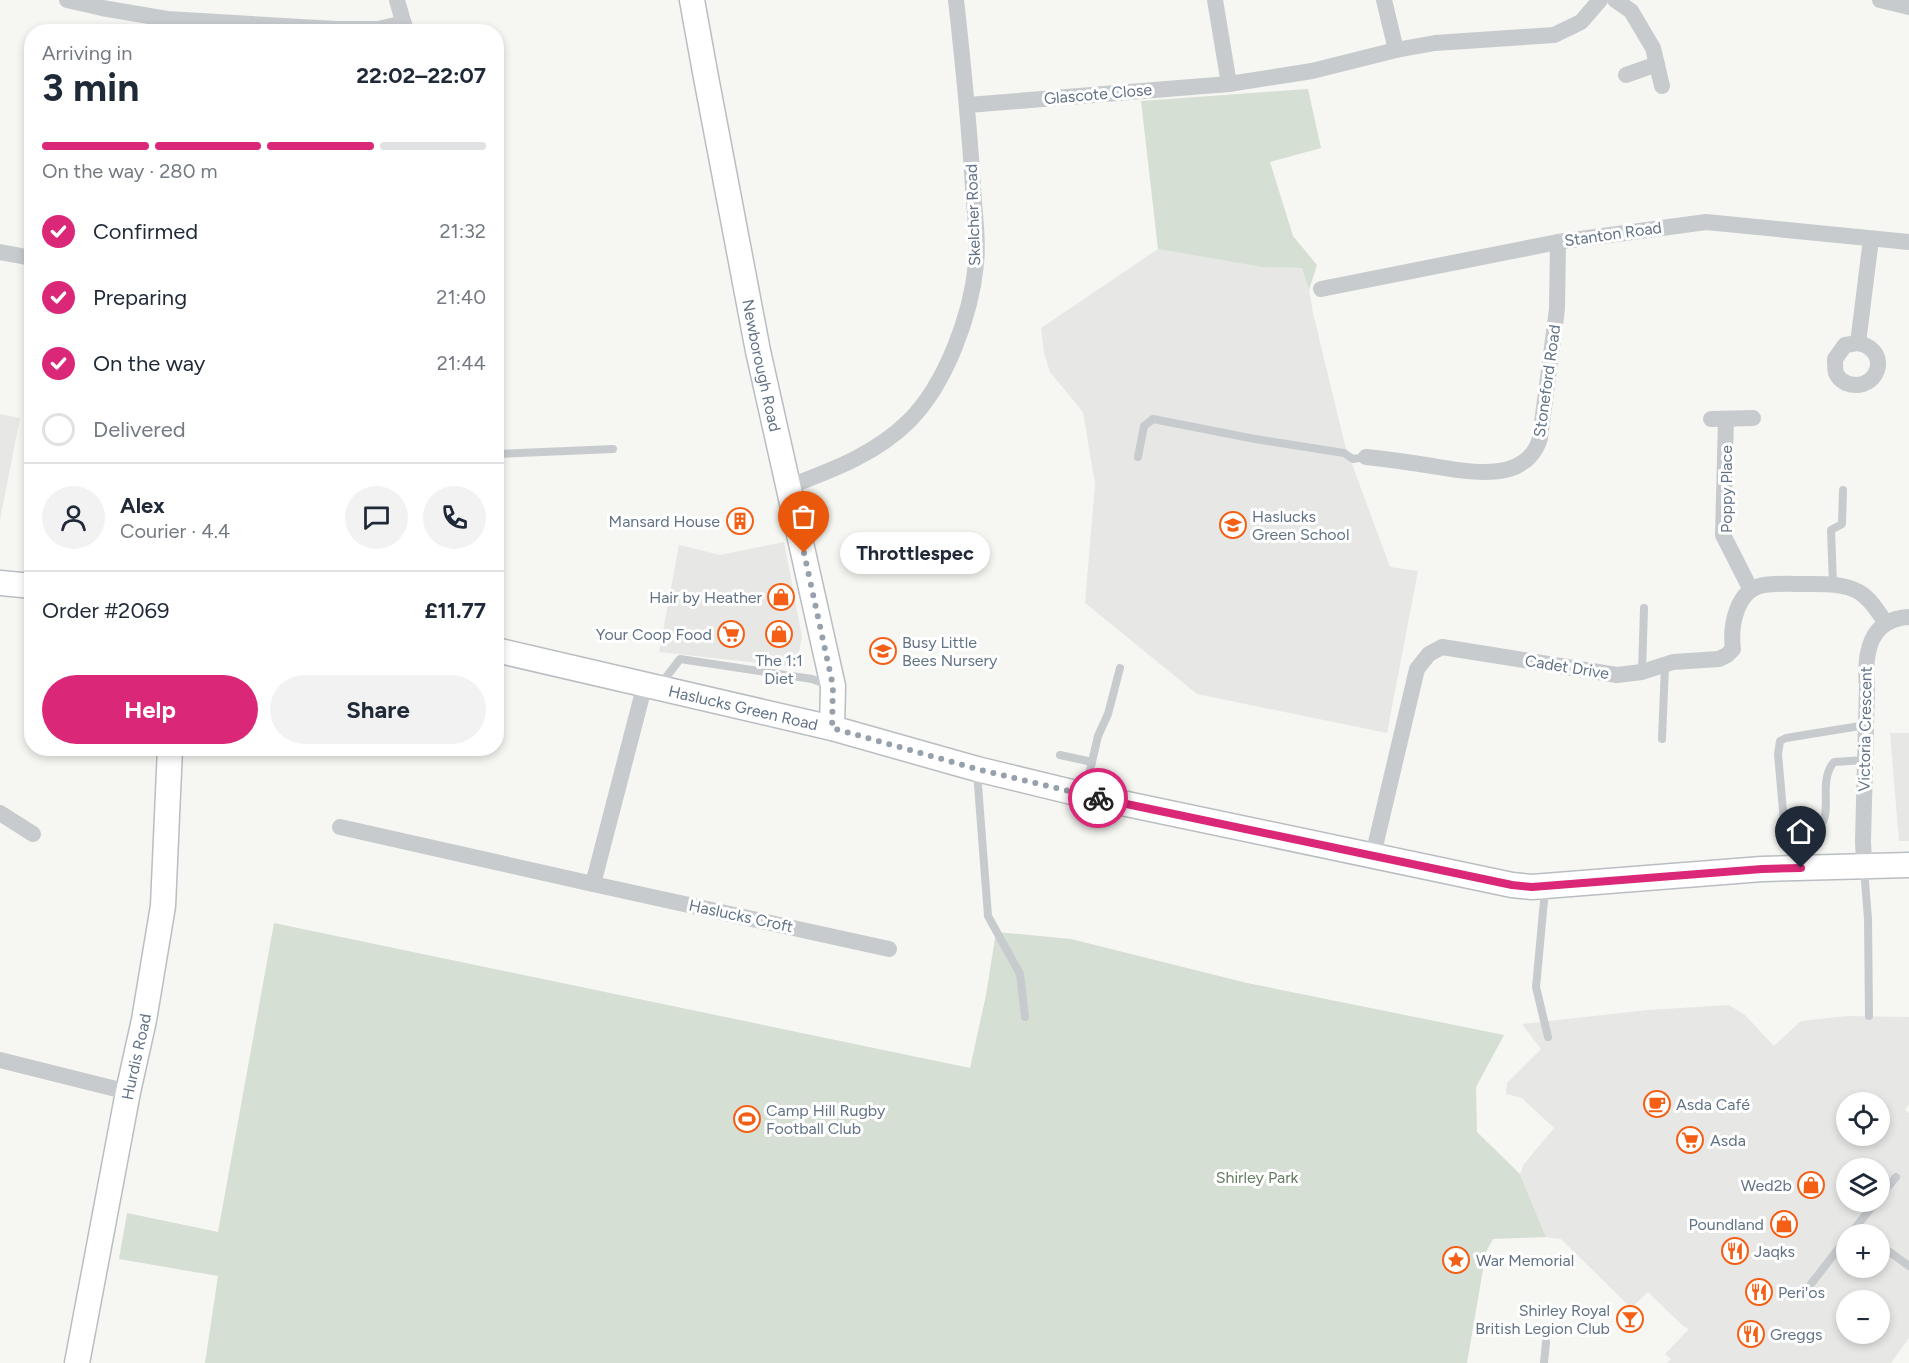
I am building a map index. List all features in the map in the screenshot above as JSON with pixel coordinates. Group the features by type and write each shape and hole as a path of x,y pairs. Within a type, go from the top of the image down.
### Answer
{"street":[{"path":"67,0 167,19 252,24"},
{"path":"397,0 404,24"},
{"name":"Newborough Road","path":"692,0 758,351 833,686 832,728"},
{"name":"Skelcher Road","path":"790,486 840,467 876,447 908,422 928,399 961,332 971,295 976,263 968,105 956,0"},
{"path":"1215,0 1228,84"},
{"path":"1384,0 1396,50"},
{"name":"Glascote Close","path":"968,105 1228,84 1312,71 1396,50 1436,43 1554,35 1581,22 1600,0"},
{"path":"1615,0 1631,11 1653,48 1662,86"},
{"path":"1880,0 1909,7"},
{"path":"1626,75 1657,64"},
{"name":"Stanton Road","path":"1321,289 1557,242 1706,222 1909,242"},
{"path":"1858,342 1871,239"},
{"name":"Stoneford Road","path":"1366,457 1488,471 1511,469 1521,464 1537,450 1557,309 1557,242"},
{"path":"0,252 24,256"},
{"name":"Poppy Place","path":"1751,590 1723,535 1718,419 1753,418"},
{"path":"0,583 24,585"},
{"path":"1751,590 1762,585 1833,584 1858,592 1870,601 1886,623 1909,617"},
{"name":"Cadet Drive","path":"1373,855 1417,669 1429,654 1442,647 1617,675 1642,672 1673,662 1719,659 1727,656 1733,649 1731,633 1735,617 1741,601 1751,590"},
{"name":"Victoria Crescent","path":"1864,865 1867,686 1865,665 1869,646 1876,633 1886,623"},
{"name":"Haslucks Green Road","path":"504,652 832,728 977,769 1084,795 1512,885 1532,887 1762,869 1909,865"},
{"path":"593,884 652,686"},
{"name":"Hurdis Road","path":"77,1363 128,1092 144,1020 163,906 170,756"},
{"path":"0,813 33,834"},
{"name":"Haslucks Croft","path":"340,827 889,949"},
{"path":"0,1060 128,1092"}],"lane":[{"path":"1138,457 1144,426 1153,420 1344,453 1353,459 1366,457"},
{"path":"504,454 613,449"},
{"path":"1833,584 1831,530 1842,524 1843,490"},
{"path":"1642,672 1644,608"},
{"path":"652,686 680,659 812,679 833,686"},
{"path":"1662,739 1665,666"},
{"path":"1084,795 1098,736 1108,714 1120,668"},
{"path":"1865,760 1834,762 1829,768 1826,781 1825,816 1822,826 1817,831 1793,834 1787,831 1784,822 1778,754 1780,741 1786,738 1866,725"},
{"path":"1060,755 1092,762"},
{"path":"977,769 988,916 1020,974 1025,1017"},
{"path":"1864,865 1868,919 1869,1016"},
{"path":"1545,886 1536,987 1548,1037"},
{"path":"1890,1184 1896,1177"},
{"path":"1859,1224 1868,1212"},
{"path":"1811,1284 1836,1252"},
{"path":"1890,1252 1909,1266"},
{"path":"1544,1363 1546,1342"}],"shaded area":[{"name":"Haslucks Green School","path":"1158,249 1261,267 1302,268 1345,445 1390,567 1418,571 1387,733 1197,694 1085,603 1095,484 1083,412 1050,372 1044,353 1041,328"},
{"path":"0,414 20,418 0,520"},
{"path":"784,542 802,637 796,667 659,652 679,545 720,555"},
{"path":"1890,733 1909,733 1909,841 1899,841"},
{"path":"1729,1005 1745,1015 1774,1046 1801,1021 1847,1016 1909,1017 1909,1104 1905,1110 1909,1113 1909,1338 1891,1363 1667,1363 1671,1359 1665,1354 1689,1329 1648,1292 1631,1308 1561,1239 1546,1237 1520,1174 1524,1164 1554,1128 1522,1098 1506,1094 1507,1083 1541,1049 1522,1024 1648,1010"}],"green space":[{"path":"1308,89 1321,148 1270,162 1293,236 1317,265 1309,290 1302,268 1261,267 1158,249 1141,101"},
{"name":"Shirley Park","path":"274,923 970,1068 986,995 996,932 1071,939 1247,983 1504,1035 1476,1087 1477,1132 1520,1174 1546,1237 1493,1239 1486,1252 1467,1363 205,1363 218,1276 119,1259 127,1213 218,1232"}],"way so far":[{"path":"804,553 833,686 832,728 977,769 1098,798"}],"place":[{"name":"Mansard House","path":"740,521"},
{"name":"Haslucks Green School","path":"1233,525"},
{"name":"Throttlespec","path":"804,553"},
{"name":"Hair by Heather","path":"781,597"},
{"name":"Your Coop Food","path":"731,634"},
{"name":"The 1:1 Diet","path":"779,634"},
{"name":"Busy Little Bees Nursery","path":"883,651"},
{"name":"Asda Café","path":"1657,1104"},
{"name":"Camp Hill Rugby Football Club","path":"747,1119"},
{"name":"Asda","path":"1690,1140"},
{"name":"Wed2b","path":"1811,1185"},
{"name":"Poundland","path":"1784,1224"},
{"name":"Jaqks","path":"1735,1251"},
{"name":"War Memorial","path":"1456,1260"},
{"name":"Peri'os","path":"1759,1292"},
{"name":"Shirley Royal British Legion Club","path":"1630,1319"},
{"name":"Greggs","path":"1751,1334"}],"route":[{"path":"1098,798 1512,885 1532,887 1801,868"}]}
